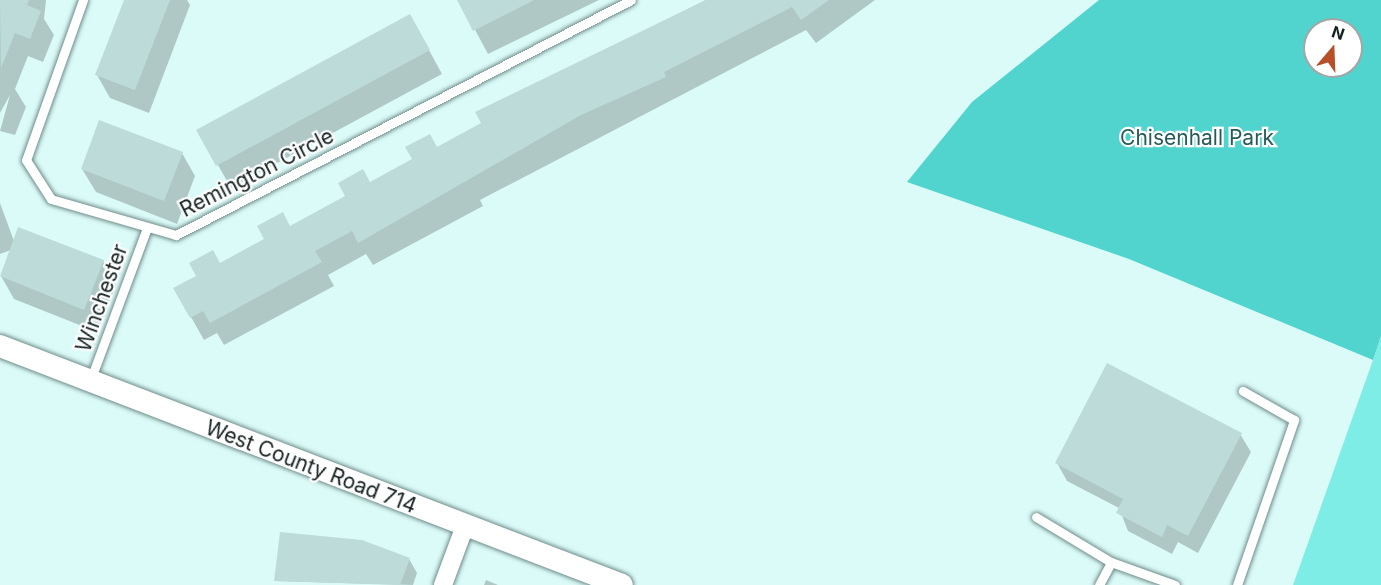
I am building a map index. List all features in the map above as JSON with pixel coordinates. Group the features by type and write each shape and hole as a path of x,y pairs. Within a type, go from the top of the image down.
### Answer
{"street":[{"name":"West County Road 714","path":"0,346 622,585"},
{"path":"443,585 465,526"}],"lane":[{"name":"Remington Circle","path":"83,0 26,160 51,199 176,235 631,0"},
{"name":"Winchester","path":"90,381 147,228"},
{"path":"1237,585 1293,420 1243,391"},
{"path":"1036,517 1111,562 1175,585"},
{"path":"1099,585 1111,562"}],"shaded area":[{"path":"1381,336 1381,585 1293,585 1373,360"}],"green space":[{"name":"Chisenhall Park","path":"1099,0 1381,0 1381,336 1373,360 1129,259 907,182 972,102"}],"building":[{"path":"0,0 29,0 27,5 41,11 30,39 15,33 1,68"},
{"path":"124,0 170,0 135,90 95,75"},
{"path":"457,0 534,0 473,31"},
{"path":"706,0 829,0 801,20 792,7 664,72 666,77 581,115 358,243 352,231 315,251 322,262 210,323 203,311 190,318 173,288 196,276 189,263 213,250 220,263 264,239 257,226 283,212 290,226 345,196 338,183 363,169 370,182 412,159 405,147 430,134 437,147 481,123 475,112"},
{"path":"410,14 430,50 216,166 196,130"},
{"path":"99,120 183,152 164,201 81,169"},
{"path":"18,227 104,260 84,310 0,276"},
{"path":"1107,363 1242,433 1188,536 1167,525 1162,537 1116,513 1123,499 1055,463"},
{"path":"280,532 362,540 410,558 400,585 274,581"}]}
